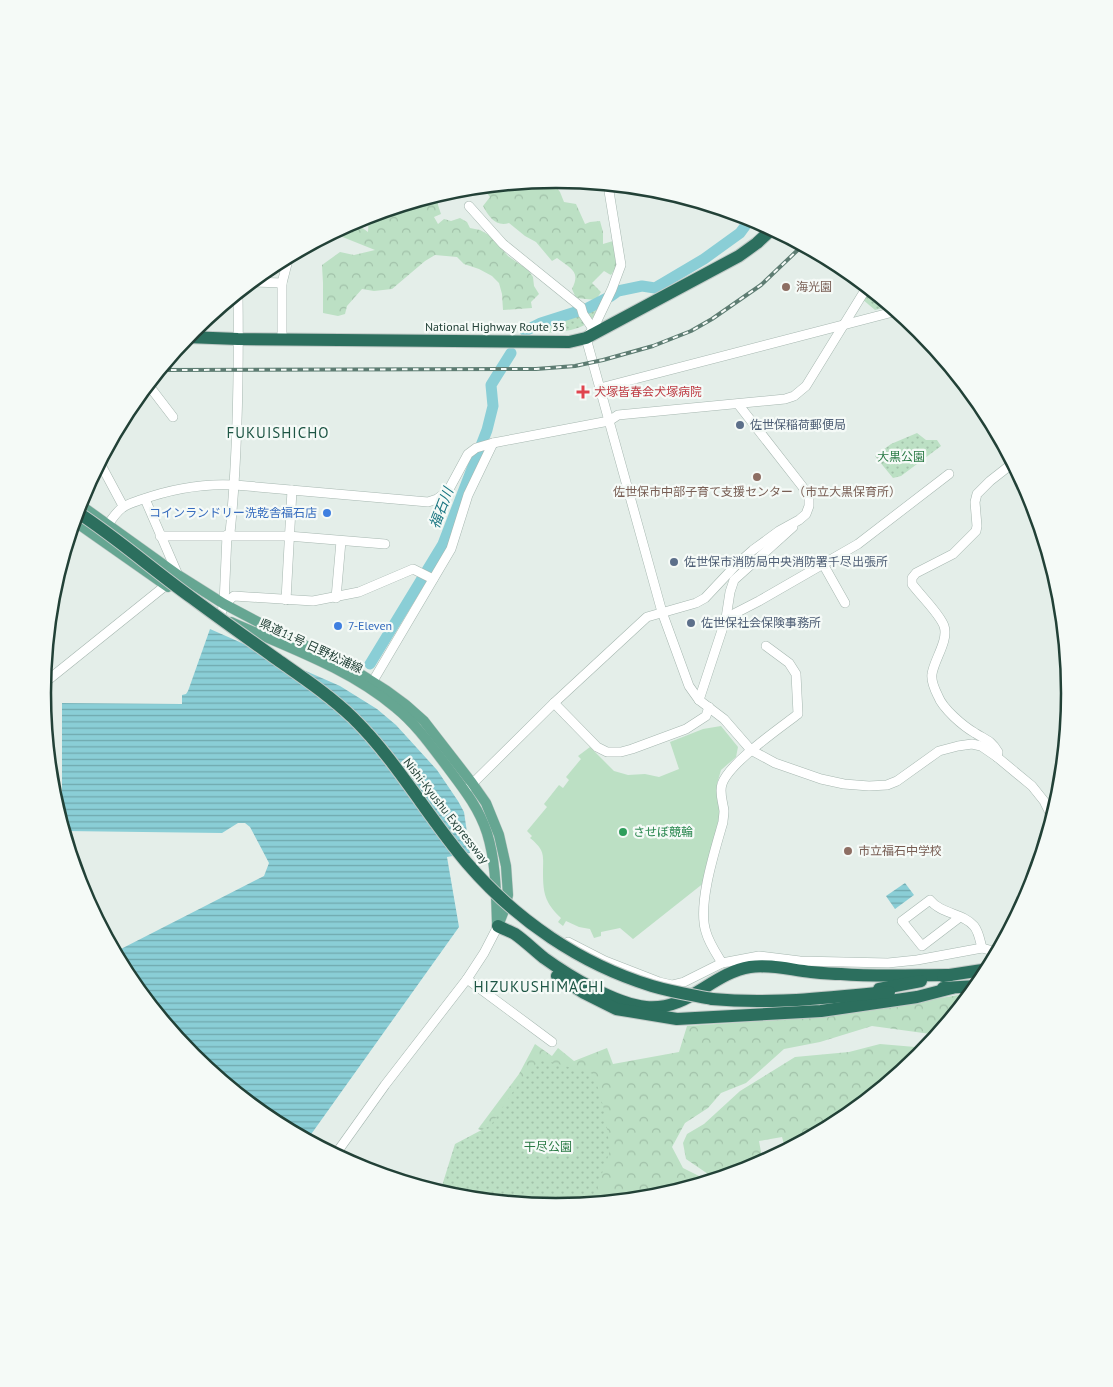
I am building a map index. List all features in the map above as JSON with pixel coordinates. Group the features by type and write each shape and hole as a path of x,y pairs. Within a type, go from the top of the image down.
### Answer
{"highway":[{"name":"National Highway Route 35","path":"201,334 238,339 569,342 590,334 739,256 767,234"},
{"name":"Nishi-Kyushu Expressway","path":"84,517 335,702 378,746 466,862 506,904 538,930 617,974 654,987 712,999 773,1002 847,996 951,981 978,973"},
{"path":"498,926 514,934 546,959 590,986 606,994 646,1007 669,1006 725,976 751,967 778,967 854,976 951,981"},
{"path":"498,926 510,940 555,975 584,994 616,1009 677,1019 821,1011 917,997 951,981"},
{"name":"Nishi-Kyushu Expressway","path":"951,981 969,984"}],"main road":[{"name":"県道11号 日野松浦線","path":"86,509 178,575 224,604 346,665 397,708 468,787 486,803 499,834 506,866 508,895 498,926"},
{"name":"県道11号 日野松浦線","path":"80,525 166,586 220,617 371,685"},
{"name":"県道11号 日野松浦線","path":"468,787 492,852 498,926"}],"street":[{"path":"590,334 612,289 620,265 609,191"},
{"path":"469,206 503,244 582,310 590,334 600,388 662,612 689,686 699,700 724,719 751,750 774,763 821,779 844,784 887,785 897,781 939,751 972,744 981,746 1032,786 1048,809"},
{"path":"282,339 282,283 286,267"},
{"path":"263,282 282,283"},
{"path":"99,538 123,506 169,491 193,486 235,485 428,502 437,499 448,491 468,454 476,448 609,421 618,415 786,399 800,391 811,379 863,293"},
{"path":"220,617 224,604 227,535 230,533 235,485 238,302"},
{"path":"600,388 889,313"},
{"path":"153,390 173,417"},
{"path":"699,700 726,618 734,580 782,538 806,514 809,506 809,497 802,486 738,404"},
{"path":"371,685 431,578 450,549 468,496 493,444"},
{"path":"997,757 998,752 992,743 973,732 944,707 938,697 931,676 943,643 945,630 938,616 912,584 912,578 916,573 953,554 976,531 975,502 978,494 1008,467"},
{"path":"103,469 123,506"},
{"path":"726,618 760,601 858,544 949,474"},
{"path":"286,600 292,490"},
{"path":"145,499 178,575"},
{"path":"468,787 647,617 696,603 706,598 736,565 753,550 779,531 799,520"},
{"path":"160,536 288,536 385,544"},
{"path":"336,598 341,540"},
{"path":"824,564 845,603"},
{"path":"224,604 234,596 313,601 336,598 358,592 413,569 431,578"},
{"path":"51,677 166,586"},
{"path":"722,963 705,931 703,914 705,894 723,822 722,784 728,774 751,750 798,714 796,674 789,663 766,646"},
{"path":"554,704 597,747 607,752 621,752 686,729 706,716 709,707"},
{"path":"508,895 538,924 564,940 605,961 659,982 672,985 684,982 722,963 759,956 800,960 888,963 918,960 982,948 991,951"},
{"path":"960,917 922,946 902,921 930,900 938,907 960,917 968,921 975,926 982,948"},
{"path":"339,1150 385,1085 467,979 484,953 498,926"},
{"path":"467,979 552,1042"}],"green space":[{"path":"557,188 564,202 576,204 585,224 600,221 603,232 603,244 613,241 618,264 611,275 604,271 592,283 601,292 596,300 576,298 572,289 575,283 575,274 570,268 557,258 552,261 536,242 509,223 500,224 493,220 483,206 490,197 487,194 523,189"},
{"path":"438,202 441,214 434,217 438,224 444,219 451,221 460,218 467,222 470,228 480,230 489,235 508,256 528,270 533,277 534,286 539,294 531,302 532,308 503,310 499,283 492,276 464,264 457,257 435,255 392,289 374,291 362,289 347,306 345,314 338,316 323,313 322,265 340,252 354,255 375,250 341,236 362,228 368,232 368,225 394,215"},
{"path":"865,294 883,308 875,310 862,299"},
{"path":"597,307 594,316 579,328 568,331 526,333 527,330"},
{"name":"大黒公園","path":"917,433 926,440 937,440 941,446 901,476 893,478 875,456 891,444"},
{"name":"させぼ競輪","path":"721,726 738,747 736,757 721,770 717,784 720,812 719,825 705,882 633,939 620,928 601,932 601,936 594,938 590,929 579,927 566,921 563,926 558,922 561,918 551,907 544,891 542,852 538,845 530,838 532,836 527,831 547,807 544,804 559,785 563,788 569,780 566,777 581,759 578,756 590,747 614,771 628,775 645,774 659,777 679,769 670,742 703,729"},
{"path":"962,995 930,1034 872,1026 820,1042 784,1049 746,1083 721,1093 708,1108 685,1123 672,1147 683,1168 702,1177 687,1182 622,1194 564,1199 530,1147 478,1129 519,1074 535,1044 552,1056 558,1048 574,1061 607,1048 613,1064 679,1052 687,1026 820,1017"},
{"path":"880,1044 917,1047 890,1073 837,1114 784,1145 782,1137 759,1141 762,1155 709,1175 686,1159 683,1143 687,1134 704,1124 740,1091 795,1057 849,1052"},
{"name":"干尽公園","path":"540,1059 594,1074 605,1113 610,1151 593,1198 523,1198 442,1186 455,1144 491,1125 512,1093"}],"water":[{"path":"210,629 340,686 377,709 396,725 437,770 464,812 470,853 447,857 459,927 311,1135 276,1114 249,1094 199,1051 156,1001 121,949 264,876 269,863 250,827 245,823 238,823 222,833 70,831 68,824 62,797 62,703 182,704 182,695 188,691"},
{"path":"905,883 914,895 895,909 886,896"}],"waterway":[{"name":"福石川","path":"525,331 541,323 588,308 618,291 642,286 655,288 704,259 740,233 746,225"},
{"name":"福石川","path":"370,664 443,544 487,430 493,406 491,385 511,353"}],"railway":[{"path":"169,370 536,369 575,366 653,346 691,331 712,319 761,285 798,250"}],"place":[{"name":"海光園","path":"786,287"},
{"name":"犬塚皆春会犬塚病院","path":"583,392"},
{"name":"佐世保稲荷郵便局","path":"740,425"},
{"name":"佐世保市中部子育て支援センター（市立大黒保育所）","path":"757,477"},
{"name":"コインランドリー洗乾舎福石店","path":"327,513"},
{"name":"佐世保市消防局中央消防署千尽出張所","path":"674,562"},
{"name":"佐世保社会保険事務所","path":"691,623"},
{"name":"7-Eleven","path":"338,626"},
{"name":"させぼ競輪","path":"623,832"},
{"name":"市立福石中学校","path":"848,851"}],"district":[{"name":"FUKUISHICHO","path":"278,433"},
{"name":"HIZUKUSHIMACHI","path":"539,987"}]}
